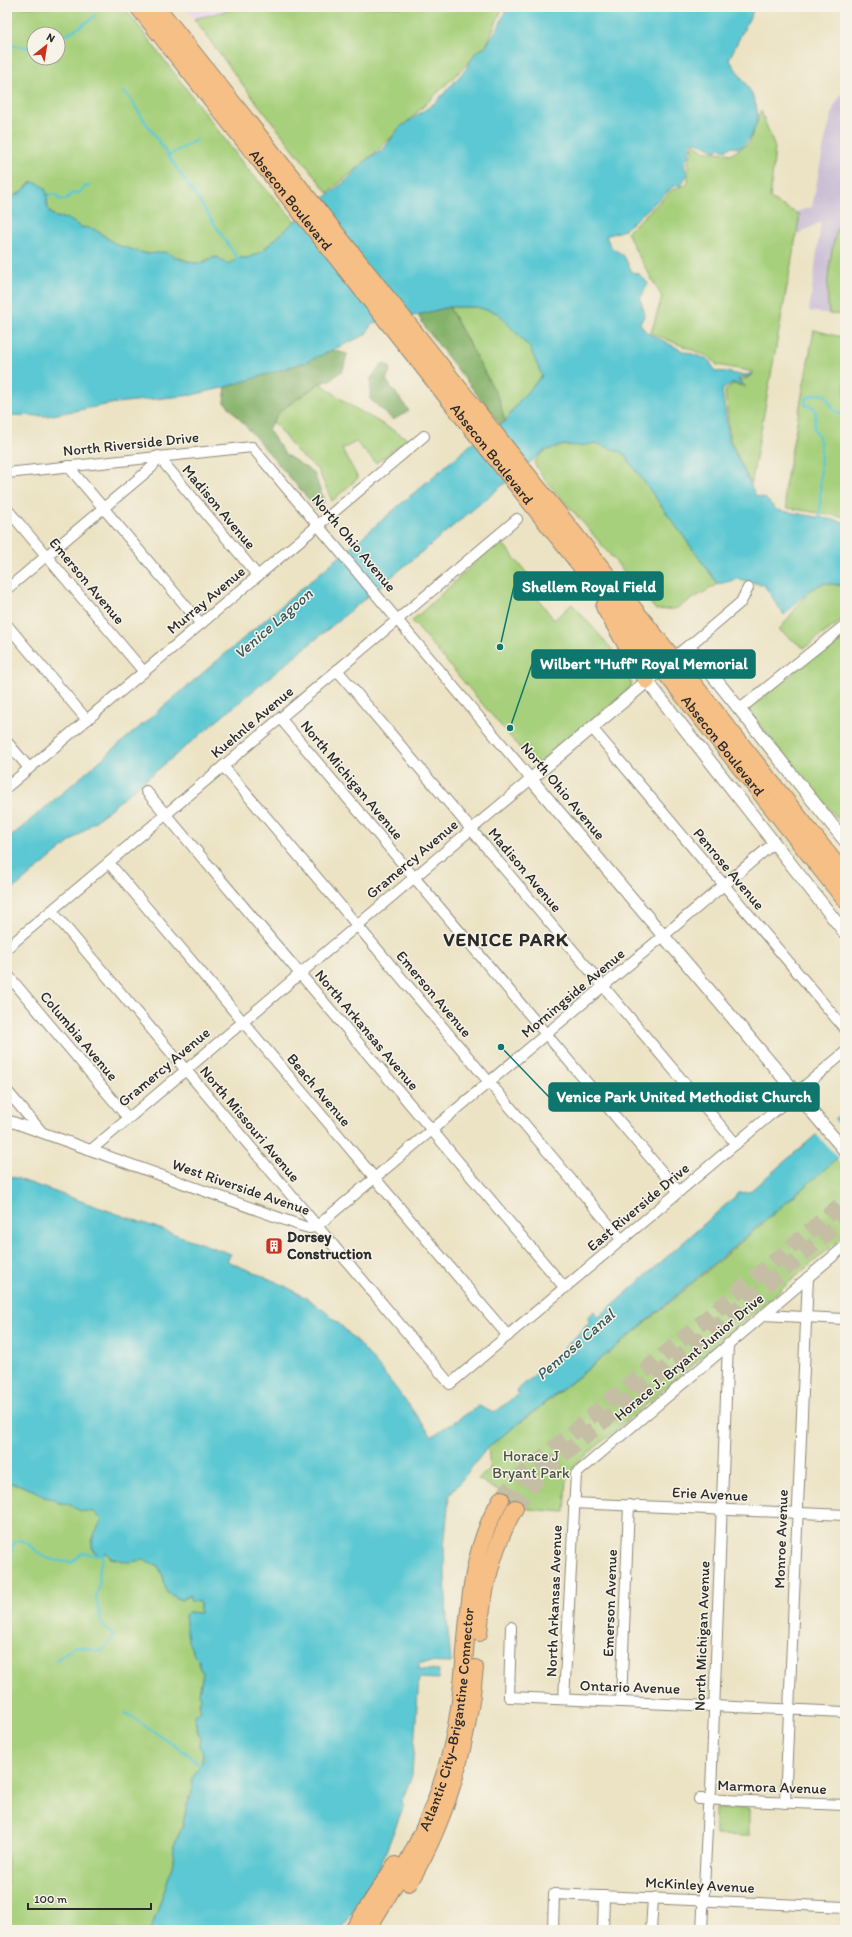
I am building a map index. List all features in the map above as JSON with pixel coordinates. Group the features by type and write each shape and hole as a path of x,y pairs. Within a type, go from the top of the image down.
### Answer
{"highway":[{"name":"Absecon Boulevard","path":"138,7 281,175"},
{"name":"Absecon Boulevard","path":"157,7 281,175 668,664 845,900"},
{"name":"Absecon Boulevard","path":"522,479 594,583 668,664 845,875"},
{"path":"594,583 608,616 647,681"},
{"name":"Atlantic City–Brigantine Connector","path":"367,1930 399,1879 420,1840 438,1798 450,1757 460,1705 476,1566 486,1531 508,1504 485,1589 471,1706 464,1749 454,1784 428,1848 380,1930"},
{"path":"353,1930 416,1831 450,1757"}],"street":[{"name":"Murray Avenue","path":"7,787 424,436"},
{"name":"North Riverside Drive","path":"7,473 247,447 252,447 256,451"},
{"name":"North Ohio Avenue","path":"256,451 845,1151"},
{"path":"7,589 148,470 158,456"},
{"name":"Madison Avenue","path":"158,456 258,576"},
{"path":"68,466 201,624"},
{"name":"Emerson Avenue","path":"7,509 144,672"},
{"name":"Kuehnle Avenue","path":"7,948 517,520"},
{"name":"Gramercy Avenue","path":"91,1150 531,778 690,646 741,602 748,588"},
{"path":"7,625 87,720"},
{"path":"740,709 845,625"},
{"path":"690,646 845,841"},
{"name":"Madison Avenue","path":"337,670 736,1144"},
{"name":"Absecon Boulevard","path":"647,681 845,933"},
{"name":"North Michigan Avenue","path":"280,718 679,1192"},
{"name":"Penrose Avenue","path":"592,728 845,1029"},
{"path":"7,742 29,768"},
{"name":"Emerson Avenue","path":"223,766 622,1240"},
{"name":"North Arkansas Avenue","path":"146,791 564,1288"},
{"name":"Morningside Avenue","path":"316,1226 432,1131 774,843"},
{"name":"Beach Avenue","path":"109,863 508,1336"},
{"name":"North Missouri Avenue","path":"52,911 316,1226"},
{"name":"Columbia Avenue","path":"7,974 128,1118"},
{"name":"East Riverside Drive","path":"450,1384 845,1052"},
{"path":"7,1091 42,1132"},
{"name":"West Riverside Avenue","path":"7,1120 302,1226 310,1228 316,1226 450,1384"},
{"name":"Horace J. Bryant Junior Drive","path":"573,1503 574,1477 577,1471 845,1246"},
{"name":"Monroe Avenue","path":"785,1802 808,1277"},
{"path":"763,1315 845,1319"},
{"name":"North Michigan Avenue","path":"702,1930 704,1900 704,1799 714,1706 728,1344"},
{"name":"North Arkansas Avenue","path":"564,1699 573,1503"},
{"name":"Erie Avenue","path":"573,1503 845,1515"},
{"name":"Emerson Avenue","path":"620,1702 629,1505"},
{"name":"Ontario Avenue","path":"511,1627 509,1697 845,1712"},
{"name":"Marmora Avenue","path":"704,1799 845,1805"},
{"name":"McKinley Avenue","path":"553,1930 554,1894 845,1906"},
{"path":"603,1930 604,1896"},
{"path":"651,1930 653,1898"}],"shaded area":[{"path":"185,7 241,7 194,19"},
{"path":"845,88 845,242 827,298 829,314 809,311 821,222 682,295 673,265 798,211 812,207 825,140 834,106"}],"green space":[{"path":"7,7 124,7 245,166 295,221 261,252 248,258 239,258 228,264 218,257 207,259 202,263 194,263 163,252 152,254 133,251 117,245 99,232 81,227 68,219 56,217 48,210 47,194 38,183 31,182 20,193 7,199"},
{"path":"241,7 503,7 486,46 373,155 328,193 239,80 194,19"},
{"path":"761,111 775,148 770,199 800,215 751,485 730,440 725,391 733,384 746,387 739,380 748,378 754,372 717,365 710,357 651,333 662,297 627,232 671,191 688,183 688,162 693,149 692,144 695,144 702,150 732,154 749,143"},
{"path":"845,223 845,315 829,314 828,281 830,260 837,228"},
{"path":"449,307 476,307 498,313 530,348 542,376 520,400 505,422 499,399"},
{"path":"449,307 499,399 505,422 500,424 426,329 418,315"},
{"path":"814,330 845,338 845,517 787,508 784,492"},
{"path":"332,350 347,354 343,370 330,380 320,383 280,411 268,429 285,454 314,473 324,501 318,510 224,401 226,387 306,362"},
{"path":"383,363 391,368 386,380 409,411 393,420 370,399 371,378"},
{"path":"320,383 348,404 408,439 376,463 356,442 342,449 358,478 332,501 318,470 299,454 273,422 280,411"},
{"path":"596,443 623,453 718,584 675,609 656,610 580,519 546,481 534,463 545,451 551,448"},
{"path":"500,540 529,576 524,580 554,620 572,604 625,664 632,685 623,695 539,763 529,759 412,621"},
{"path":"824,583 845,586 845,618 804,648 779,630 811,589"},
{"path":"845,630 845,827 792,766 748,710"},
{"name":"Horace J Bryant Park","path":"835,1160 845,1170 845,1235 576,1464 567,1479 565,1512 529,1509 478,1479 490,1469 488,1447 621,1343"},
{"path":"7,1483 17,1484 33,1490 44,1497 55,1499 59,1503 70,1504 76,1509 94,1512 102,1520 91,1544 108,1554 110,1558 145,1560 158,1566 163,1576 166,1592 181,1600 190,1595 200,1602 200,1613 188,1612 185,1615 190,1646 199,1659 199,1667 203,1673 199,1693 201,1697 199,1704 201,1710 195,1722 200,1738 199,1744 203,1752 202,1762 192,1779 192,1793 187,1805 182,1828 174,1845 173,1862 151,1930 7,1930"},
{"path":"715,1808 749,1809 749,1836 715,1835"}],"water":[{"name":"Venice Lagoon","path":"507,7 755,7 729,59 751,92 755,101 757,120 750,138 739,148 730,147 726,150 720,148 716,151 703,144 692,141 690,144 690,154 684,163 687,175 681,185 674,186 624,230 606,236 610,246 624,256 632,272 639,274 648,283 640,299 645,314 640,324 646,332 683,351 708,359 716,372 721,371 738,375 747,375 752,373 748,377 741,377 738,380 744,385 733,383 722,390 729,440 756,496 765,498 777,510 845,522 845,586 824,583 811,589 784,615 764,585 738,579 718,584 623,453 596,443 580,446 564,445 544,451 7,894 7,840 490,428 505,422 520,400 542,376 530,348 498,313 476,307 449,307 372,324 365,335 306,362 226,387 192,395 116,403 47,416 7,415 7,199 20,193 32,182 38,183 45,188 47,194 47,206 51,214 56,217 68,219 81,227 94,229 117,245 147,254 167,252 177,258 194,263 202,263 215,257 228,264 239,258 248,258 261,252 295,221 347,180 367,159 383,150 399,128 436,102 466,69 475,53 486,46 500,24"},
{"name":"Penrose Canal","path":"845,1110 845,1152 611,1351 488,1447 449,1496 444,1548 447,1621 451,1663 419,1662 419,1669 439,1671 438,1679 419,1678 412,1775 401,1803 404,1805 376,1877 376,1881 372,1880 342,1930 151,1930 173,1862 174,1845 182,1828 187,1805 192,1793 192,1779 202,1762 203,1752 199,1746 200,1738 194,1716 201,1710 199,1706 201,1697 199,1693 203,1673 199,1667 199,1659 195,1657 188,1641 185,1615 188,1612 200,1613 200,1602 190,1601 190,1595 181,1600 166,1592 163,1576 158,1566 145,1560 128,1562 111,1558 107,1553 99,1554 93,1551 93,1539 102,1520 94,1512 80,1511 70,1504 59,1503 55,1499 44,1497 33,1490 17,1484 7,1483 7,1175 231,1254 227,1261 294,1291 334,1319 352,1337 370,1356 432,1436 479,1406 494,1413 518,1394 516,1391 550,1362 590,1322 587,1318 594,1311 599,1317 739,1193 749,1192"}],"pier":[{"path":"833,1118 845,1132 845,1154 839,1159 815,1133"}],"waterway":[{"path":"66,34 93,18 95,15"},
{"path":"7,42 15,46 26,47"},
{"path":"123,92 128,96 238,259"},
{"path":"168,156 196,140"},
{"path":"48,197 49,195 55,194 58,196 58,199 65,200 73,193 79,193 85,187 90,186"},
{"path":"820,517 821,445 818,435 814,429 816,411 813,407 805,405 806,398 816,394 825,395 834,410 845,417"},
{"path":"7,1557 11,1556 12,1547 15,1542 19,1540 28,1544 47,1559 65,1562 72,1563 82,1553 97,1555 104,1554"},
{"path":"56,1660 75,1646 102,1651 113,1638 113,1635 102,1625 96,1597 100,1580 98,1573 104,1554"},
{"path":"126,1713 189,1755 200,1766"}],"tunnel":[{"path":"501,1499 517,1480 535,1464 845,1201"},
{"path":"515,1508 528,1489 551,1465 845,1219"}],"place":[{"name":"Shellem Royal Field","path":"500,647"},
{"name":"Wilbert \"Huff\" Royal Memorial","path":"510,728"},
{"name":"Venice Park United Methodist Church","path":"501,1047"},
{"name":"Dorsey Construction","path":"274,1246"}],"district":[{"name":"VENICE PARK","path":"506,939"}]}
